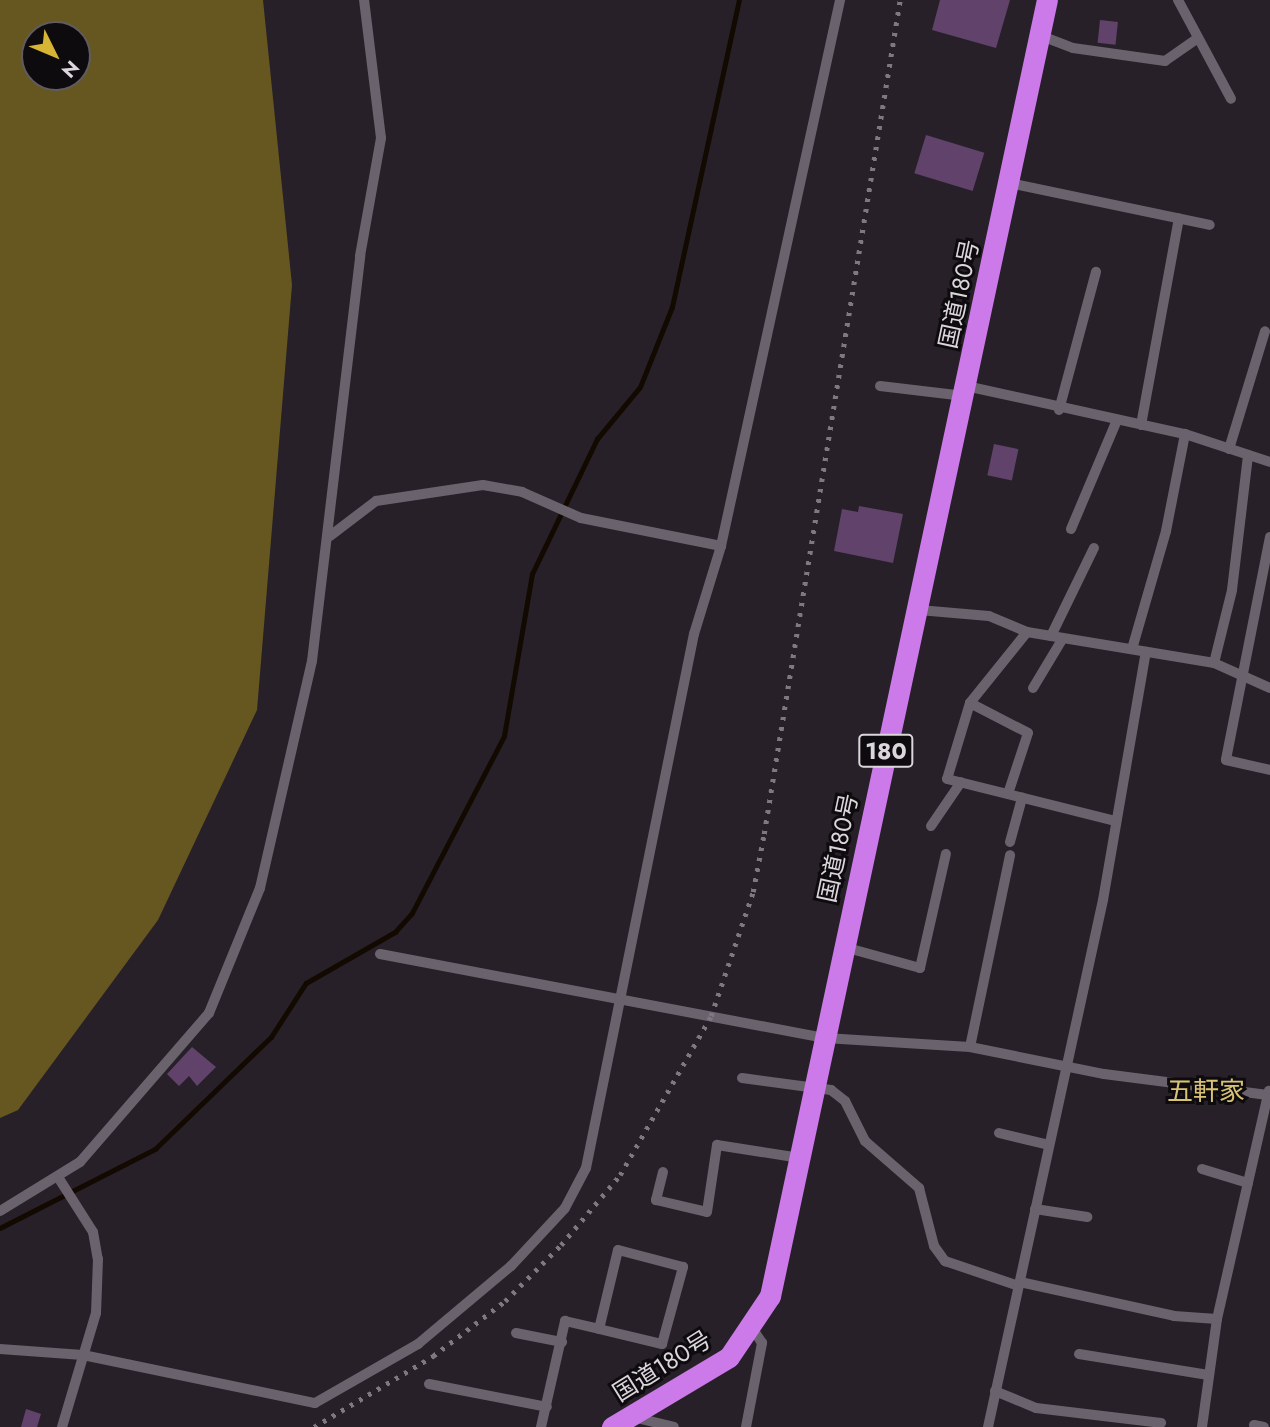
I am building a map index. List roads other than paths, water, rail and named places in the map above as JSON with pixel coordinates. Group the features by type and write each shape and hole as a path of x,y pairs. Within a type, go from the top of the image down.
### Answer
{"highway":[{"name":"国道180号","path":"622,1422 716,1367 753,1329 770,1296 919,610 1047,0"}],"street":[{"path":"0,1211 58,1177 100,1143 209,1013 239,948 286,794 330,536 360,256 381,138 364,0"},
{"path":"0,1349 83,1355 303,1404 326,1399 418,1344 525,1252 578,1187 620,998 694,634 721,546 840,0"},
{"path":"1178,0 1231,99"},
{"path":"1040,35 1073,48 1165,61 1198,38"},
{"path":"1009,183 1210,225"},
{"path":"1142,425 1179,218"},
{"path":"1059,410 1096,272"},
{"path":"1229,449 1265,331"},
{"path":"880,386 965,391 1117,420 1185,435 1270,462"},
{"path":"1070,529 1117,420"},
{"path":"1132,649 1166,531 1185,435"},
{"path":"1214,663 1232,590 1248,455"},
{"path":"330,536 376,501 483,485 552,503 572,514 721,546"},
{"path":"1270,537 1226,760 1270,769"},
{"path":"1033,688 1094,548"},
{"path":"919,610 989,616 1027,632 1214,663 1270,688"},
{"path":"1027,632 970,703 947,779 1115,821"},
{"path":"988,1427 1066,1066 1146,652"},
{"path":"970,703 1028,733 1008,794"},
{"path":"931,826 961,782"},
{"path":"1010,842 1022,798"},
{"path":"844,947 920,968 946,854"},
{"path":"970,1047 1010,855"},
{"path":"380,954 825,1038 970,1047 1066,1066 1269,1098 1217,1319 1202,1427"},
{"path":"742,1078 815,1087 845,1101 865,1140 919,1188 933,1246 945,1261 1019,1284 1174,1316 1217,1319"},
{"path":"999,1133 1049,1145"},
{"path":"663,1172 656,1200 707,1212 717,1145 800,1158"},
{"path":"1202,1170 1248,1183"},
{"path":"58,1177 97,1245 96,1313 62,1427"},
{"path":"1035,1209 1087,1217"},
{"path":"541,1427 565,1321 598,1329 662,1344 683,1267 618,1250 598,1329"},
{"path":"746,1427 762,1343 753,1329"},
{"path":"516,1333 562,1342"},
{"path":"1079,1354 1208,1375"},
{"path":"429,1384 547,1407"},
{"path":"995,1391 1036,1408 1161,1423"},
{"path":"622,1422 674,1427"}],"waterway":[{"path":"0,1228 155,1149 271,1037 306,983 395,932 412,913 504,736 532,574 597,439 640,387 672,307 739,0"}],"railway":[{"path":"314,1427 433,1356 505,1301 561,1245 620,1175 711,1016 753,892 764,834 900,0"}],"district":[{"name":"五軒家","path":"1206,1092"}]}
